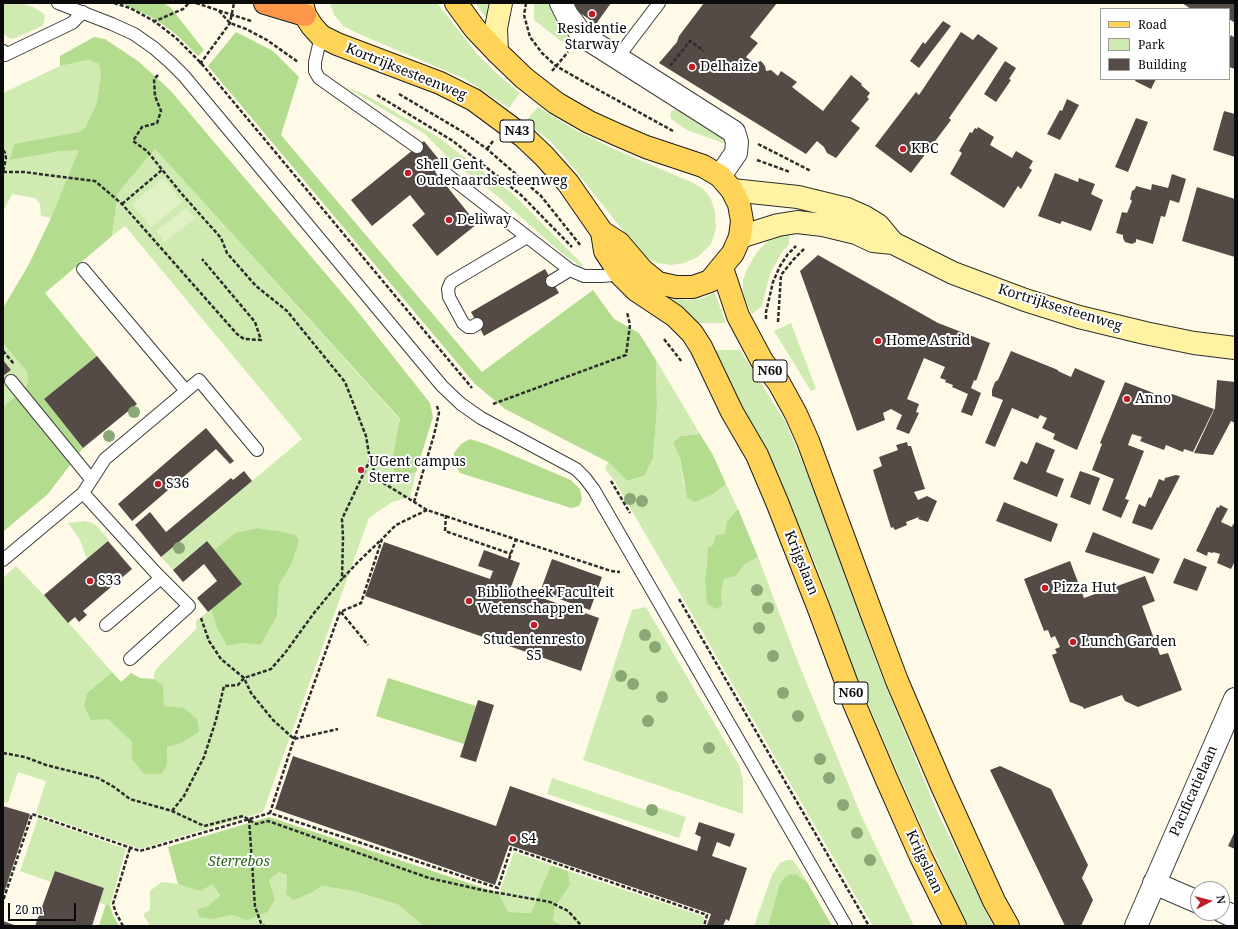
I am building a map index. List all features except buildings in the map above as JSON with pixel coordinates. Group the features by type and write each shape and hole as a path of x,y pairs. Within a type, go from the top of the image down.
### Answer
{"highway":[{"path":"265,3 304,9"}],"main road":[{"name":"Kortrijksesteenweg","path":"304,9 312,26 321,36 337,44 440,83 474,100 524,137 544,156 568,183 602,232 619,243 642,270 658,283 676,287 693,287 710,281 733,253 740,237 742,221 739,204 726,183 704,166 646,147 589,122 556,103 524,78 497,52 476,29 456,3"},
{"path":"497,52 496,28 501,3"},
{"name":"Kortrijksesteenweg","path":"726,183 798,197 847,209 878,225 893,243"},
{"name":"Kortrijksesteenweg","path":"740,237 778,225 797,222 840,229 873,241 893,243 953,273 1025,300 1144,333 1194,343 1235,348"},
{"name":"Krijgslaan","path":"602,232 605,251 621,275 636,290 676,316 692,333 701,347 732,412 757,455 777,502 857,710 921,857 955,926"},
{"name":"N60","path":"722,268 738,316 762,361 778,383 796,414 808,441 870,612 897,681 941,784 994,901 1008,926"}],"street":[{"path":"561,3 567,15 583,36 618,57 735,142 726,183"},
{"name":"Pacificatielaan","path":"1136,926 1235,699"},
{"path":"1154,884 1190,899"}],"lane":[{"path":"58,3 134,34 154,48 184,76 442,386 461,404 481,418 576,469 585,478 594,490 846,926"},
{"path":"618,57 659,3"},
{"path":"3,52 5,56 72,22 82,12"},
{"path":"321,36 315,62 315,71 319,78 417,147"},
{"path":"441,170 570,270 584,276 621,275 642,270"},
{"path":"477,324 472,327 468,327 463,323 449,297 448,289 451,282 527,237"},
{"path":"83,269 186,391"},
{"path":"552,281 570,270"},
{"path":"3,560 83,493 105,459 199,380 257,450"},
{"path":"11,381 91,479"},
{"path":"83,493 161,578 189,606 130,659"},
{"path":"106,625 161,578"}],"path":[{"path":"134,34 154,21 183,9 189,3"},
{"path":"196,3 254,22"},
{"path":"184,76 204,59 230,23 234,3"},
{"path":"526,3 524,15 530,37 542,53 556,66 673,131"},
{"path":"219,11 230,23 246,28 268,40 303,66 315,71"},
{"path":"671,66 690,41 704,51"},
{"path":"556,66 565,55"},
{"path":"155,69 160,73 154,79 155,96 161,111 157,124 142,127 133,141 147,151 221,238 227,253 256,286 287,310 345,382 366,436 370,460 377,479 427,510 611,570 644,577"},
{"path":"393,92 400,94 463,132 487,149 540,196 584,250"},
{"path":"374,93 453,141 521,195 575,250"},
{"path":"735,142 811,171"},
{"path":"735,142 792,173"},
{"path":"3,150 6,158 3,172 24,172 95,181 122,204 237,334 244,339 261,340 255,322 202,259"},
{"path":"122,204 162,170"},
{"path":"766,312 773,282 780,266 796,245"},
{"path":"778,322 781,275 804,249"},
{"path":"506,399 626,356 630,325 627,312"},
{"path":"414,502 439,413 436,403"},
{"path":"342,579 342,519 370,460"},
{"path":"172,811 184,796 204,757 216,720 224,686 238,686 244,678 271,669 285,653 314,613 359,561 396,525 427,510"},
{"path":"446,515 445,531 511,554"},
{"path":"270,813 294,739 340,612 361,603 382,539"},
{"path":"509,559 516,539"},
{"path":"189,606 201,618 209,641 221,660 244,678 251,693 273,720 294,739"},
{"path":"340,612 368,644"},
{"path":"294,739 338,728"},
{"path":"3,753 98,778 130,800 172,811 204,826 243,816 256,824 268,821 429,878 482,890 550,902 568,911 580,923 581,926"},
{"path":"3,898 32,814 140,851 270,813 498,888 511,848 707,915 704,926"},
{"path":"249,819 255,907 261,923 264,926"},
{"path":"123,926 113,904 130,848"}],"green space":[{"path":"3,3 20,3 33,7 45,15 44,23 42,26 13,39 9,38 3,31"},
{"path":"121,3 164,3 171,8 204,50 198,56 179,37 165,26 151,17"},
{"path":"330,3 437,3 478,55 496,73 520,93 509,108 465,79 343,26 334,15"},
{"path":"475,3 491,3 487,19"},
{"path":"534,3 550,3 558,22 569,34 562,42 534,20"},
{"path":"236,32 273,51 299,77 281,135 482,372 593,290 614,319 639,333 656,360 657,407 653,458 644,476 627,481 608,462 505,409 475,384 208,66"},
{"path":"94,37 105,39 138,61 170,90 354,307 430,403 433,417 416,472 402,476 394,471 392,460 400,419 155,149 118,193 112,236 45,293 97,356 44,399 83,448 48,494 4,531 3,530 3,407 26,387 28,380 27,372 3,343 3,308 29,264 51,218 79,150 61,151 10,160 14,144 79,132 85,128 97,102 101,73 99,64 89,60 60,66 60,56"},
{"path":"90,60 99,64 101,73 97,102 85,128 79,132 14,145 11,160 80,149 51,218 41,216 40,204 35,198 12,194 3,212 3,93 60,66"},
{"path":"344,86 366,95 438,137 513,194 583,265 581,267 557,249 496,195 452,162 425,134"},
{"path":"538,107 575,130 702,188 710,197 715,211 716,228 711,244 698,257 684,263 671,265 658,263 644,257 552,143 526,121"},
{"path":"676,109 679,109 722,136 726,144 687,130 671,119 670,114"},
{"path":"155,149 400,420 392,460 402,476 416,472 410,497 392,502 369,518 263,812 140,849 36,813 46,781 18,772 8,803 3,802 3,578 16,566 44,595 112,672 87,693 108,719 132,742 132,759 167,764 167,747 181,743 164,706 163,685 154,679 156,669 196,629 196,621 211,609 217,628 227,646 243,643 261,645 277,616 279,585 291,565 296,535 257,528 235,533 214,550 207,541 173,570 161,557 302,439 125,226 112,236 118,193"},
{"path":"163,178 182,202 151,227 132,204"},
{"path":"187,208 195,219 164,242 156,231"},
{"path":"790,233 789,244 780,255 770,274 762,306 752,314 745,300 743,290 743,280 747,269 757,252 767,242 777,236"},
{"path":"715,293 726,323 695,323 671,301 670,298 689,300 702,298"},
{"path":"791,323 816,389 811,391 774,331"},
{"path":"3,343 27,372 28,380 26,387 3,407 3,376 11,370 3,360"},
{"path":"712,350 740,350 786,423 809,478 880,672 936,809 993,926 968,926 965,921 858,681 816,565 769,459"},
{"path":"656,360 700,434 681,436 673,442 680,458 684,487 713,494 726,484 738,509 727,521 725,534 707,564 705,578 721,594 724,579 736,576 745,564 758,557 798,662 861,815 914,926 873,926 614,480 605,469 608,462 627,481 644,476 653,458 657,407"},
{"path":"700,434 713,455 726,484 713,494 695,502 687,498 680,458 673,442 681,436"},
{"path":"470,439 486,444 571,480 580,489 582,499 579,506 571,508 460,473 455,464 454,453 461,444"},
{"path":"738,509 758,557 745,564 736,576 724,579 721,594 722,606 715,609 707,603 705,578 708,548 713,545 716,535 725,534 727,521"},
{"path":"85,521 97,526 109,540 87,559 80,540 68,523"},
{"path":"257,528 296,535 299,541 291,565 279,585 277,616 261,645 243,643 227,646 217,628 211,609 242,584 214,550 235,533"},
{"path":"646,607 739,765 743,781 743,814 583,760 632,610"},
{"path":"112,672 121,682 131,673 140,678 154,679 163,685 164,706 184,708 197,719 199,732 181,743 167,747 167,764 162,774 144,774 132,759 132,742 108,719 91,720 84,706 87,693"},
{"path":"388,678 476,706 464,744 376,716"},
{"path":"552,778 646,810 648,804 686,817 679,838 547,794"},
{"name":"Sterrebos","path":"269,817 499,893 508,912 531,913 551,865 568,871 570,885 555,907 553,921 565,926 423,926 399,905 354,891 322,886 311,893 293,900 286,894 287,875 279,872 269,880 275,899 268,912 247,920 232,915 213,919 199,917 197,909 208,906 220,896 212,884 201,891 178,884 168,847"},
{"path":"38,818 126,849 110,906 99,903 104,888 55,871 51,882 20,871"},
{"path":"514,852 551,865 531,913 508,912 499,893"},
{"path":"787,860 792,860 796,864 807,882 797,875 779,886 768,926 754,926 772,875 780,863"},
{"path":"568,871 705,917 702,926 565,926 553,921 555,907 570,885"},
{"path":"279,872 287,875 286,894 311,893 322,886 354,891 399,905 423,926 150,926 143,914 150,910 150,891 161,882 178,884 212,884 220,897 208,906 197,909 213,919 232,915 247,919 268,912 275,899 269,880"},
{"path":"790,874 797,875 807,882 832,926 768,926 779,886 784,878"},
{"path":"106,904 110,906 119,926 99,926"}],"place":[{"name":"Residentie Starway","path":"592,14"},
{"name":"Delhaize","path":"692,67"},
{"name":"KBC","path":"903,149"},
{"name":"Shell Gent Oudenaardsesteenweg","path":"408,173"},
{"name":"Deliway","path":"449,220"},
{"name":"Home Astrid","path":"878,341"},
{"name":"Anno","path":"1127,399"},
{"name":"UGent campus Sterre","path":"361,470"},
{"name":"S36","path":"158,484"},
{"name":"S33","path":"90,581"},
{"name":"Pizza Hut","path":"1045,588"},
{"name":"Bibliotheek Faculteit Wetenschappen","path":"469,601"},
{"name":"Studentenresto S5","path":"534,625"},
{"name":"Lunch Garden","path":"1073,642"},
{"name":"S4","path":"513,839"}]}
